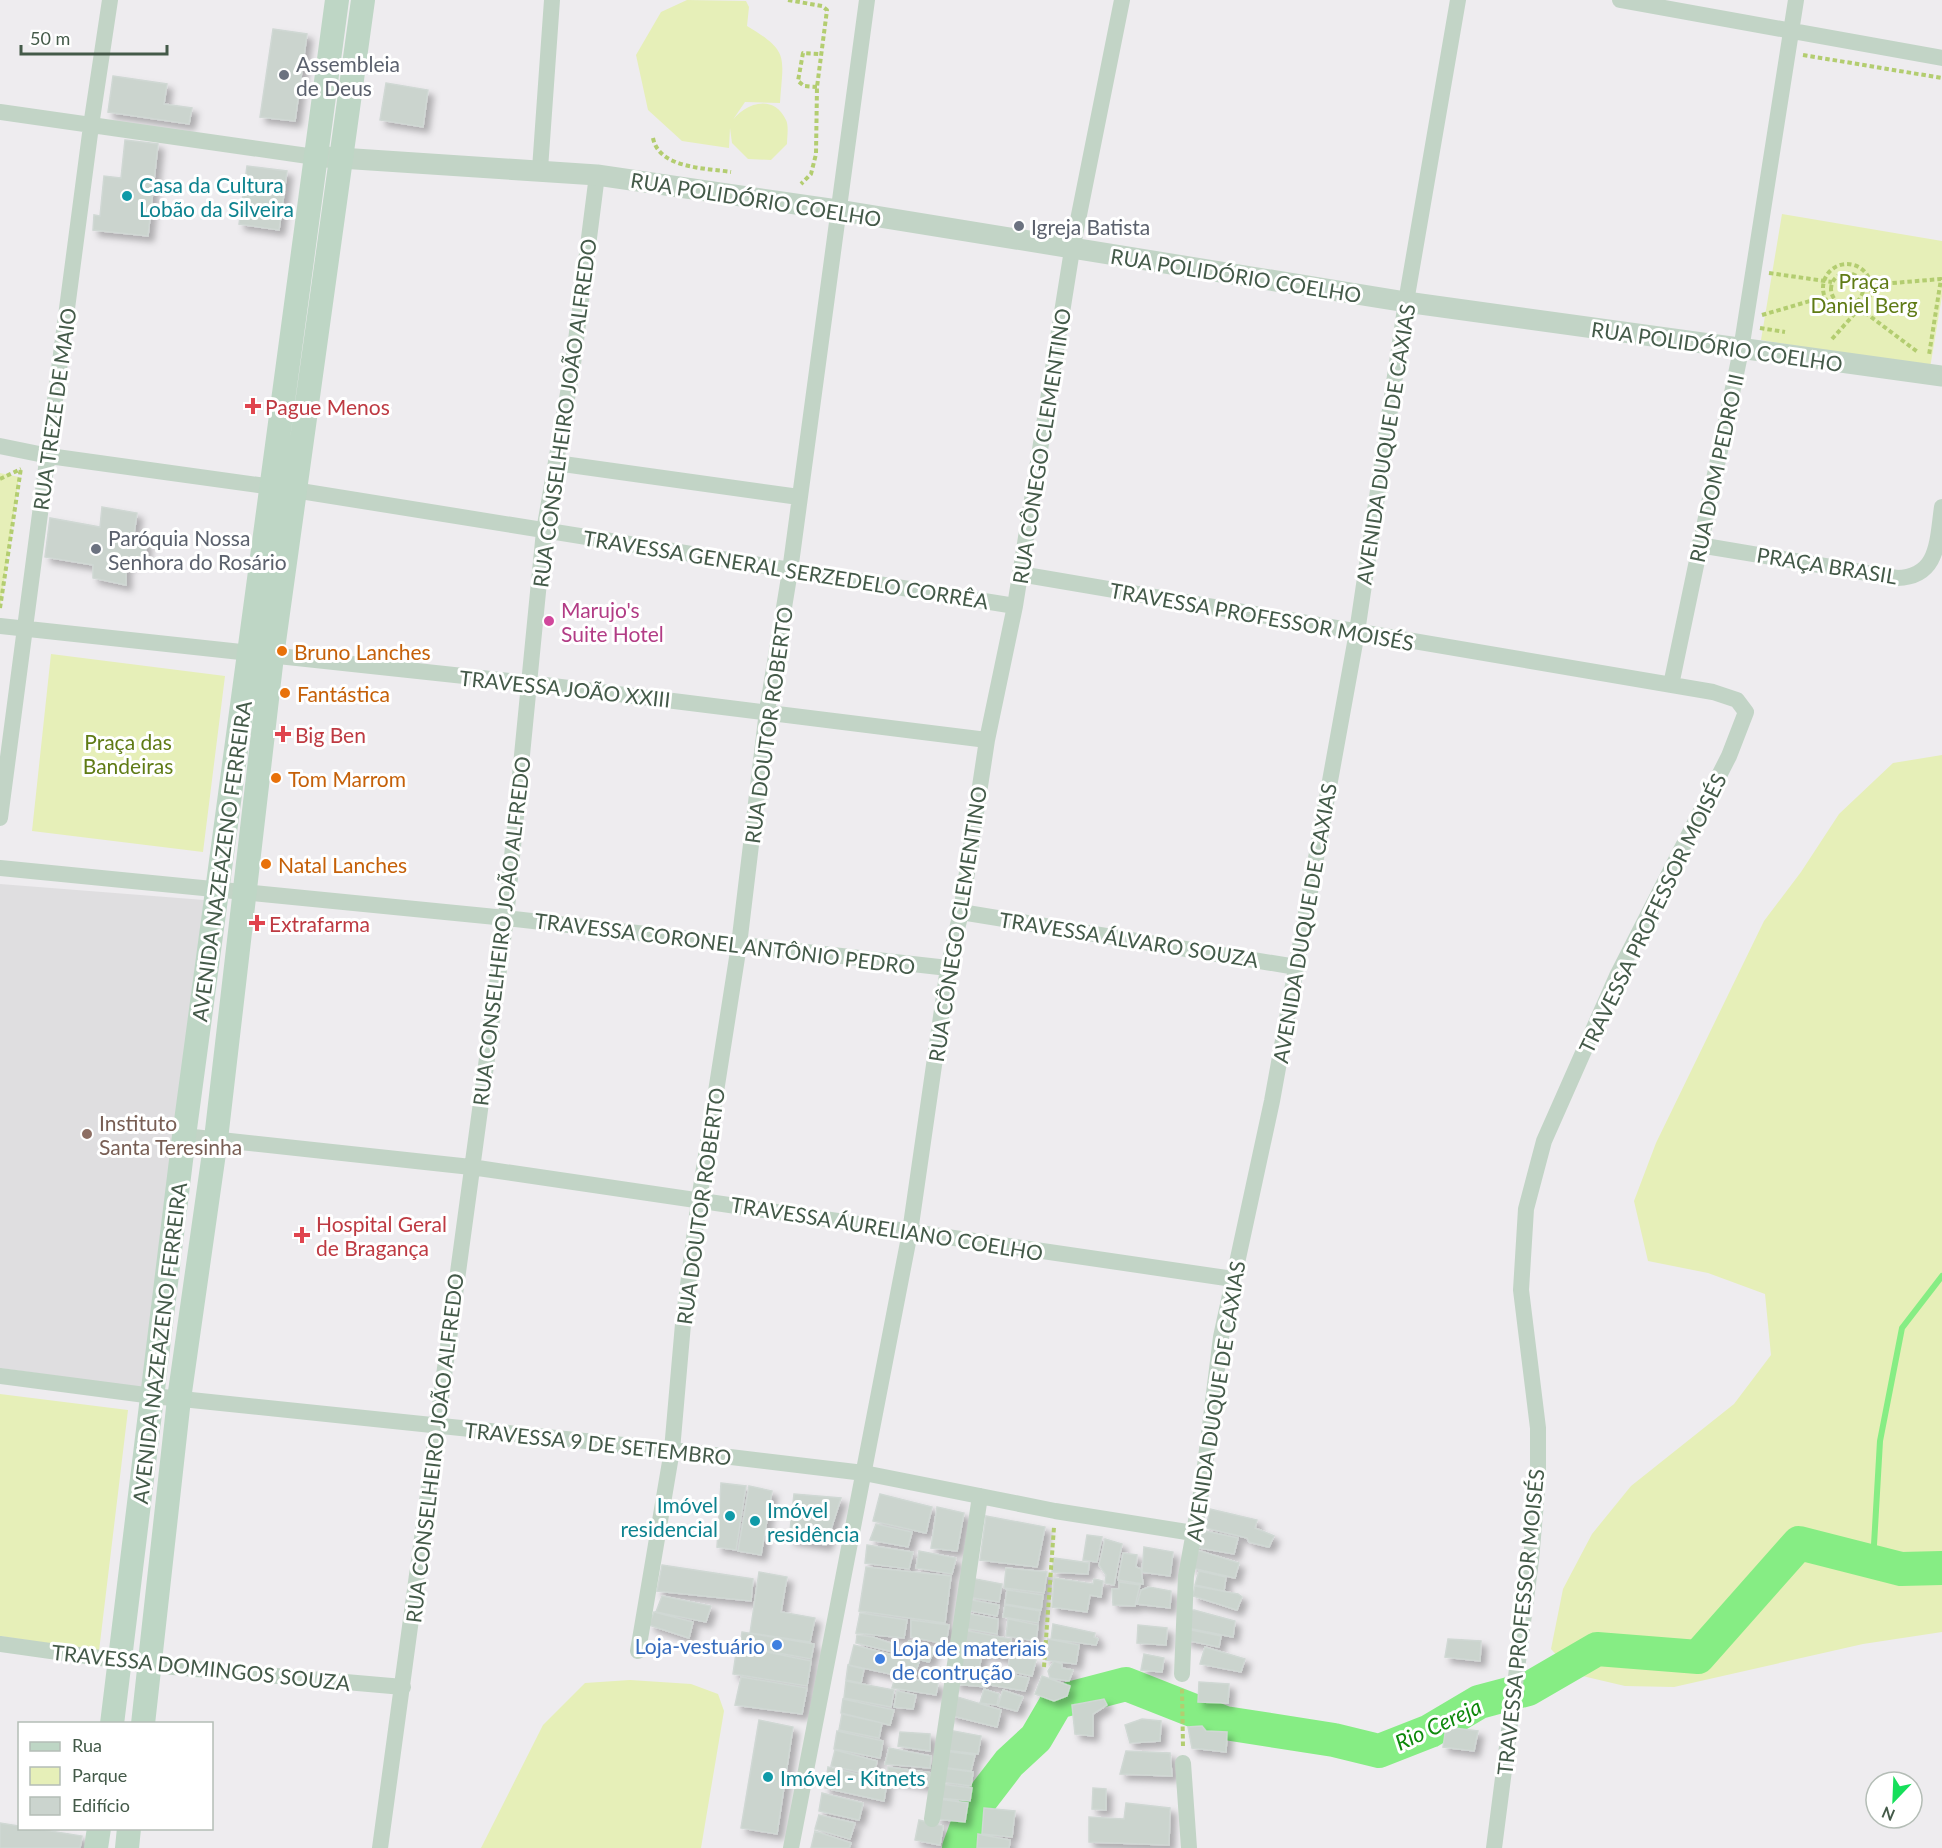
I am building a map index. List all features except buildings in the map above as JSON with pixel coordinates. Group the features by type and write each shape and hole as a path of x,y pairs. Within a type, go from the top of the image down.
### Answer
{"main road":[{"name":"AVENIDA NAZEAZENO FERREIRA","path":"112,1722 184,1136 217,891 261,656 283,488 315,157 337,0"},
{"name":"AVENIDA NAZEAZENO FERREIRA","path":"283,488 342,158 363,0"},
{"name":"AVENIDA NAZEAZENO FERREIRA","path":"143,1722 179,1399 216,1138 244,893 261,656"},
{"path":"96,1848 99,1830"},
{"path":"127,1848 129,1830"}],"street":[{"name":"RUA TREZE DE MAIO","path":"0,818 91,126 110,0"},
{"path":"540,169 552,0"},
{"name":"RUA DOUTOR ROBERTO","path":"638,1651 672,1450 683,1324 699,1200 739,945 767,711 790,571 867,0"},
{"name":"RUA CÔNEGO CLEMENTINO","path":"791,1848 910,1232 948,968 961,912 987,740 1015,606 1072,250 1122,0"},
{"name":"AVENIDA DUQUE DE CAXIAS","path":"1182,1674 1186,1576 1203,1482 1221,1338 1272,1101 1356,632 1406,302 1458,0"},
{"path":"1620,0 1790,33 1942,58"},
{"name":"RUA DOM PEDRO II","path":"1671,686 1741,350 1761,276 1790,33 1796,0"},
{"path":"0,112 315,157"},
{"name":"RUA POLIDÓRIO COELHO","path":"315,157 540,169 597,175 837,210 1072,250 1406,302 1741,350 1939,369"},
{"name":"RUA CONSELHEIRO JOÃO ALFREDO","path":"380,1848 403,1687 435,1426 506,918 544,531 573,364 597,175"},
{"name":"TRAVESSA GENERAL SERZEDELO CORRÊA","path":"0,446 49,456 283,488 1015,606"},
{"path":"556,463 799,497"},
{"name":"PRAÇA BRASIL","path":"1699,545 1897,578 1912,578 1930,563 1942,507"},
{"name":"TRAVESSA PROFESSOR MOISÉS","path":"1020,574 1728,695 1743,705 1746,712 1729,756 1617,976 1544,1141 1526,1209 1521,1290 1538,1428 1538,1479 1532,1560 1494,1848"},
{"name":"TRAVESSA JOÃO XXIII","path":"0,626 261,656 529,683 987,740"},
{"name":"TRAVESSA CORONEL ANTÔNIO PEDRO","path":"0,868 506,918 948,968"},
{"name":"TRAVESSA ÁLVARO SOUZA","path":"961,912 1296,967"},
{"name":"TRAVESSA ÁURELIANO COELHO","path":"184,1136 471,1167 1233,1279"},
{"name":"TRAVESSA 9 DE SETEMBRO","path":"0,1376 179,1399 672,1450 864,1473 1055,1511 1193,1533"},
{"path":"932,1819 980,1496"},
{"name":"TRAVESSA DOMINGOS SOUZA","path":"0,1644 120,1662 403,1687"},
{"path":"1184,1763 1189,1848"}],"path":[{"path":"788,0 826,8 827,14 817,87 815,163 807,180 800,184 793,183"},
{"path":"817,87 804,86 798,82 802,53 820,54"},
{"path":"1799,66 1801,54 1942,78"},
{"path":"653,138 659,150 673,162 738,174"},
{"path":"1768,261 1761,276 1832,282 1841,274 1854,274 1863,283 1863,296 1854,304 1840,304 1832,295 1832,282"},
{"path":"1832,339 1858,310 1870,298 1870,279 1857,266 1837,266 1824,282 1824,297 1838,311 1858,310 1939,369"},
{"path":"1870,285 1941,279 1928,360"},
{"path":"1761,315 1824,297"},
{"path":"1762,305 1759,328 1790,333"},
{"path":"1821,338 1842,342"},
{"path":"11,466 22,468"},
{"path":"0,479 22,468"},
{"path":"0,608 22,468"},
{"path":"1044,1667 1055,1511"},
{"path":"1182,1674 1184,1763"}],"shaded area":[{"name":"Instituto Santa Teresinha","path":"0,884 204,900 142,1388 0,1368"}],"green space":[{"path":"687,0 746,1 749,7 747,26 771,42 777,49 782,65 780,103 745,102 730,124 742,111 758,104 773,106 780,111 787,122 787,144 771,160 748,159 732,143 730,128 729,148 682,141 648,110 636,55 661,12"},
{"name":"Praça Daniel Berg","path":"1782,214 1942,241 1942,296 1930,368 1761,340"},
{"path":"0,473 19,477 0,610"},
{"name":"Praça das Bandeiras","path":"51,654 225,676 203,852 32,831"},
{"path":"1942,755 1942,1632 1863,1644 1674,1687 1625,1686 1574,1674 1551,1649 1563,1589 1592,1534 1631,1486 1734,1404 1771,1355 1765,1294 1708,1273 1648,1261 1634,1201 1656,1143 1764,921 1801,872 1839,814 1893,763"},
{"path":"0,1394 128,1410 99,1651 0,1636"},
{"path":"630,1680 691,1684 718,1694 724,1711 701,1848 481,1848 543,1725 585,1683"}],"waterway":[{"path":"1873,1562 1880,1441 1902,1328 1942,1276"},
{"name":"Rio Cereja","path":"959,1848 973,1810 1009,1763 1036,1738 1057,1702 1126,1684 1225,1723 1334,1740 1379,1751 1430,1731 1479,1702 1528,1689 1597,1649 1698,1657 1799,1543 1901,1569 1942,1568"}],"place":[{"name":"Assembleia de Deus","path":"284,75"},
{"name":"Casa da Cultura Lobão da Silveira","path":"127,196"},
{"name":"Igreja Batista","path":"1019,226"},
{"name":"Pague Menos","path":"253,406"},
{"name":"Paróquia Nossa Senhora do Rosário","path":"96,549"},
{"name":"Marujo's Suite Hotel","path":"549,621"},
{"name":"Bruno Lanches","path":"282,651"},
{"name":"Fantástica","path":"285,693"},
{"name":"Big Ben","path":"283,734"},
{"name":"Tom Marrom","path":"276,778"},
{"name":"Natal Lanches","path":"266,864"},
{"name":"Extrafarma","path":"257,923"},
{"name":"Instituto Santa Teresinha","path":"87,1134"},
{"name":"Hospital Geral de Bragança","path":"302,1235"},
{"name":"Imóvel residencial","path":"730,1516"},
{"name":"Imóvel residência","path":"755,1521"},
{"name":"Loja-vestuário","path":"777,1645"},
{"name":"Loja de materiais de contrução","path":"880,1659"},
{"name":"Imóvel - Kitnets","path":"768,1777"}]}
